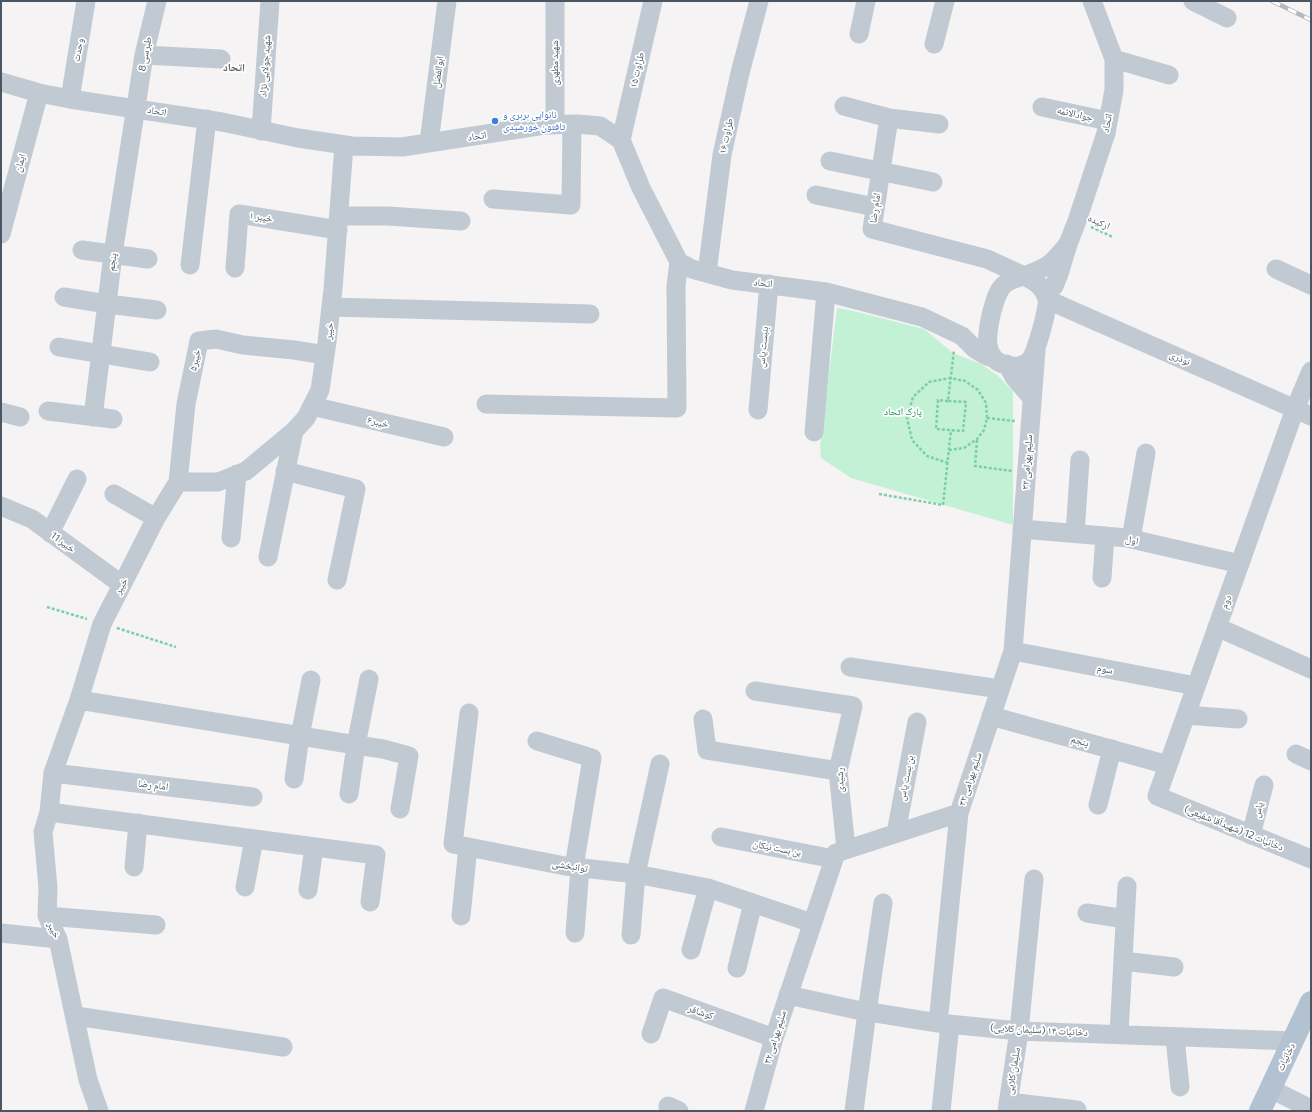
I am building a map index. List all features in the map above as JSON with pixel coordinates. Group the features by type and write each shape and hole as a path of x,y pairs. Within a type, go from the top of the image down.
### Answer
{"main road":[{"name":"دخانیات","path":"1260,1111 1293,1041 1309,1013"}],"street":[{"name":"وحدت","path":"70,99 86,1"},
{"name":"طبرسی 8","path":"136,108 144,55 157,1"},
{"name":"شهید جولایی نژاد","path":"260,131 270,1"},
{"name":"ابوالفضل","path":"429,143 447,1"},
{"name":"شهید مطهری","path":"493,199 571,205 563,124 555,1"},
{"name":"طراوت ۱۵","path":"621,140 653,1"},
{"name":"طراوت ۱۶","path":"708,274 722,155 740,72 759,1"},
{"path":"859,34 866,1"},
{"path":"934,44 945,1"},
{"name":"اتحاد","path":"1047,297 1060,274 1068,244 1106,133 1114,90 1114,59 1092,1"},
{"path":"1193,1 1227,18"},
{"path":"144,55 221,59"},
{"path":"1114,59 1169,75"},
{"name":"اتحاد","path":"1,82 39,93 70,99 207,119 260,131 344,145 402,147 563,124 600,126 621,140"},
{"name":"ایمان","path":"1,234 39,93"},
{"path":"844,106 889,118 939,124"},
{"name":"جوادالائمه","path":"1042,107 1108,122"},
{"name":"پنجم","path":"93,417 112,254 136,108"},
{"name":"امام رضا","path":"889,118 872,229 987,259 1024,276"},
{"path":"190,265 207,119"},
{"path":"486,404 677,408 676,286 679,262 641,188 621,140"},
{"name":"خیبر","path":"99,1111 88,1080 76,1016 58,938 47,916 48,888 43,832 49,812 52,773 78,700 102,624 156,518 178,482 218,482 246,471 294,431 306,418 320,390 331,307 344,145"},
{"path":"830,161 933,182"},
{"path":"816,195 875,207"},
{"name":"خیبر ۱","path":"234,268 239,214 338,223"},
{"path":"338,223 388,216 461,221"},
{"name":"اتحاد","path":"1024,276 1043,269 1049,265 1068,244"},
{"path":"82,250 148,258"},
{"path":"987,259 995,269 1000,290"},
{"name":"اتحاد","path":"679,262 692,270 732,280 826,292 922,317 959,335 986,356 1000,361"},
{"path":"1276,269 1311,285"},
{"path":"1000,361 1010,366 1024,364 1030,360 1036,350 1047,297 1043,289 1036,281 1024,276 1012,279 1004,284 1000,290 996,297 987,338 989,351 1000,361 1032,398"},
{"name":"بنبست یاس","path":"758,410 769,284"},
{"path":"814,432 826,292"},
{"path":"64,297 157,310"},
{"name":"نوذری","path":"1047,297 1303,412"},
{"path":"331,307 590,314"},
{"name":"اتحاد","path":"959,335 987,338"},
{"name":"خیبر۵","path":"178,482 186,404 200,341 216,339 243,345 294,350 325,355"},
{"path":"59,347 150,362"},
{"name":"سلیم بهرامی ۳۲","path":"754,1111 774,1038 812,923 840,854 959,813 1013,651 1036,350"},
{"name":"دوم","path":"1157,796 1240,564 1303,412 1311,371"},
{"name":"خیبر۶","path":"312,406 444,437"},
{"path":"48,411 113,419"},
{"path":"1,412 20,418"},
{"path":"268,556 294,431"},
{"path":"1132,539 1146,453"},
{"path":"1075,533 1080,460"},
{"path":"285,471 356,489 337,580"},
{"path":"231,538 237,474"},
{"path":"50,532 77,479"},
{"path":"114,494 156,518"},
{"name":"خبیر 11","path":"1,506 32,519 122,584"},
{"name":"اول","path":"1022,528 1132,539 1240,564"},
{"path":"1102,578 1105,536"},
{"path":"1217,627 1311,669"},
{"name":"سوم","path":"1013,651 1196,686"},
{"path":"850,667 1000,689"},
{"path":"349,794 356,745 369,679"},
{"path":"294,779 300,736 311,680"},
{"name":"رشیدی","path":"755,692 852,706 838,771 840,854"},
{"path":"78,700 383,749 409,756 400,809"},
{"name":"توانبخشی","path":"469,713 453,844 577,867 636,874 708,888 812,923"},
{"path":"1186,715 1238,719"},
{"name":"پنجم","path":"991,716 1168,765"},
{"path":"703,719 707,750 838,771"},
{"name":"بن بست یاس","path":"896,834 917,722"},
{"path":"537,741 592,758 577,867 574,932"},
{"path":"1098,806 1112,750"},
{"path":"631,935 636,874 660,764"},
{"name":"امام رضا","path":"52,773 253,797"},
{"name":"یاس","path":"1251,835 1264,786"},
{"name":"دخانیات 12 (شهیدآقا شفیعی)","path":"1157,796 1311,859"},
{"path":"49,812 376,855 370,902"},
{"path":"941,1111 944,1023 959,813"},
{"path":"134,867 138,823"},
{"name":"بن بست نیکان","path":"720,837 840,854"},
{"path":"245,887 254,838"},
{"path":"308,890 314,846"},
{"path":"461,916 468,847"},
{"name":"سلیمان کلایی","path":"1007,1107 1019,1031 1034,879"},
{"path":"1119,1034 1127,886"},
{"path":"691,950 708,888"},
{"path":"737,968 753,903"},
{"path":"854,1111 883,903"},
{"path":"1087,913 1125,919"},
{"path":"47,916 156,925"},
{"path":"1,933 58,938"},
{"path":"1123,961 1174,967"},
{"name":"دخانیات ۱۴ (سلیمان کلایی)","path":"788,995 867,1012 944,1023 1019,1031 1119,1034 1175,1038 1293,1041"},
{"name":"کوشافر","path":"651,1034 663,998 774,1038"},
{"path":"76,1016 283,1047"},
{"path":"1175,1038 1180,1088"},
{"path":"1270,1089 1311,1109"},
{"path":"1007,1107 1077,1110"}],"path":[{"name":"ارکیده","path":"1077,221 1113,237"},
{"path":"948,400 950,378 959,335"},
{"path":"948,463 927,456 912,440 907,418 913,397 929,382 950,378 965,381 978,390 986,403 987,418 984,430 977,440 964,448 949,450"},
{"path":"938,400 948,400 966,402 963,431 936,429 938,400"},
{"path":"987,418 1030,424"},
{"path":"879,494 943,505 951,430"},
{"path":"977,440 975,466 1026,473"}],"green space":[{"name":"پارک اتحاد","path":"837,308 924,329 953,353 981,364 998,376 1013,391 1013,525 851,478 821,458 820,446"}],"railway":[{"path":"1272,1 1311,20"}],"place":[{"name":"نانوایی بربری و تافتون خورشیدی","path":"495,121"}],"district":[{"name":"اتحاد","path":"234,67"}]}
